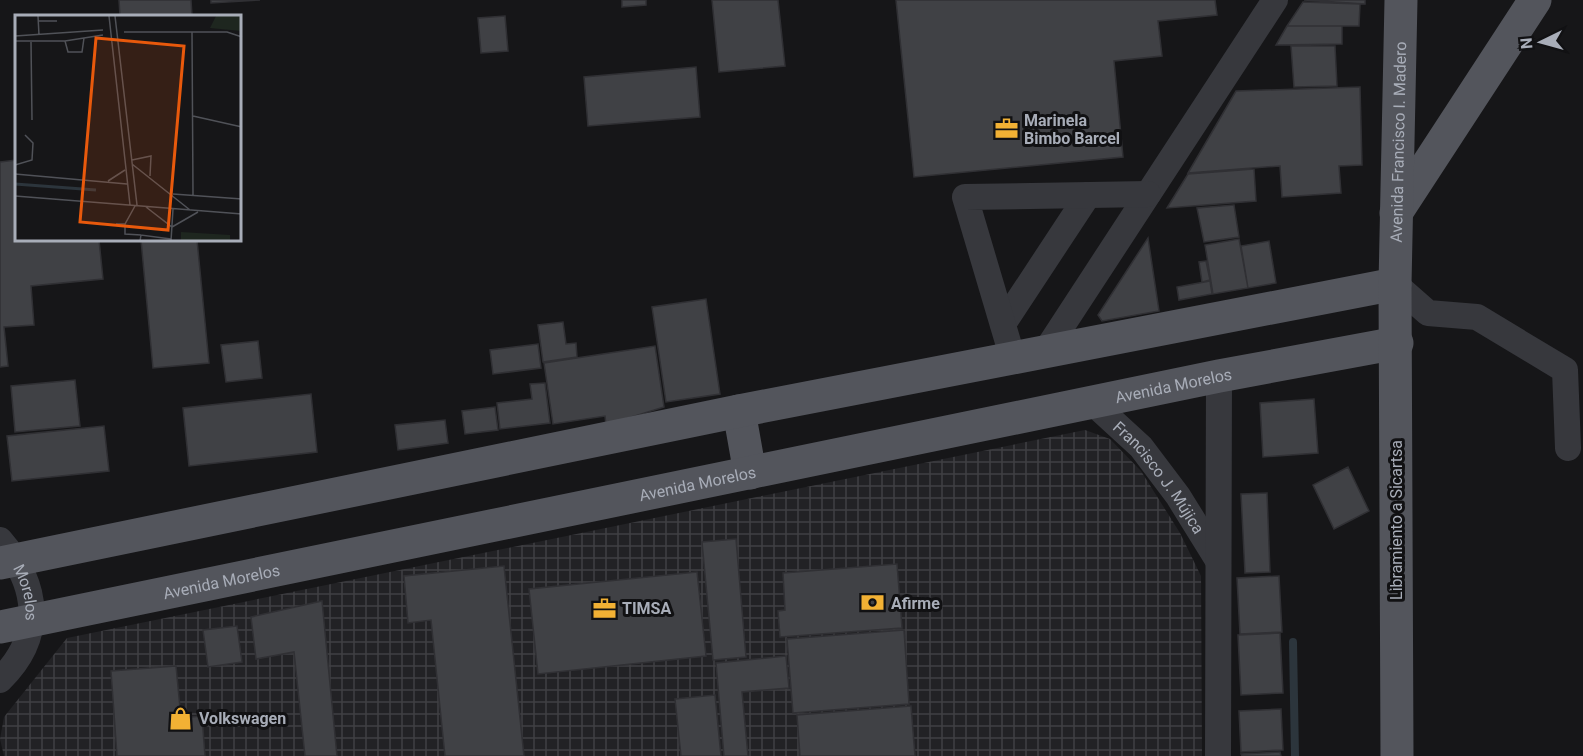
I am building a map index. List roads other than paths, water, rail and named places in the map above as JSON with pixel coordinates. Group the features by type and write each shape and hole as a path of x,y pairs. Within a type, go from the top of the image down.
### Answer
{"main road":[{"name":"Avenida Francisco I. Madero","path":"1395,284 1401,0"},
{"path":"1396,213 1535,0"},
{"path":"6,554 1395,284"},
{"name":"Libramiento a Sicartsa","path":"1395,284 1397,756"},
{"name":"Avenida Morelos","path":"0,627 1219,376 1397,343"},
{"path":"739,411 750,473"}],"street":[{"path":"1045,352 1275,0"},
{"path":"1013,359 965,197 1148,194"},
{"path":"1003,324 1089,195"},
{"path":"1395,284 1428,313 1477,317 1574,369 1568,448"},
{"path":"1397,343 1428,313"},
{"name":"Francisco J. Mújica","path":"1218,756 1219,376"},
{"name":"Francisco J. Mújica","path":"1093,403 1141,447 1178,496 1217,559"},
{"name":"Morelos","path":"0,680 12,668 25,646 32,621 31,600 26,579 6,554"}],"waterway":[{"path":"1293,642 1295,756"}],"place":[{"name":"Marinela Bimbo Barcel","path":"1006,129"},
{"name":"Afirme","path":"873,603"},
{"name":"TIMSA","path":"604,608"},
{"name":"Volkswagen","path":"181,718"}]}
